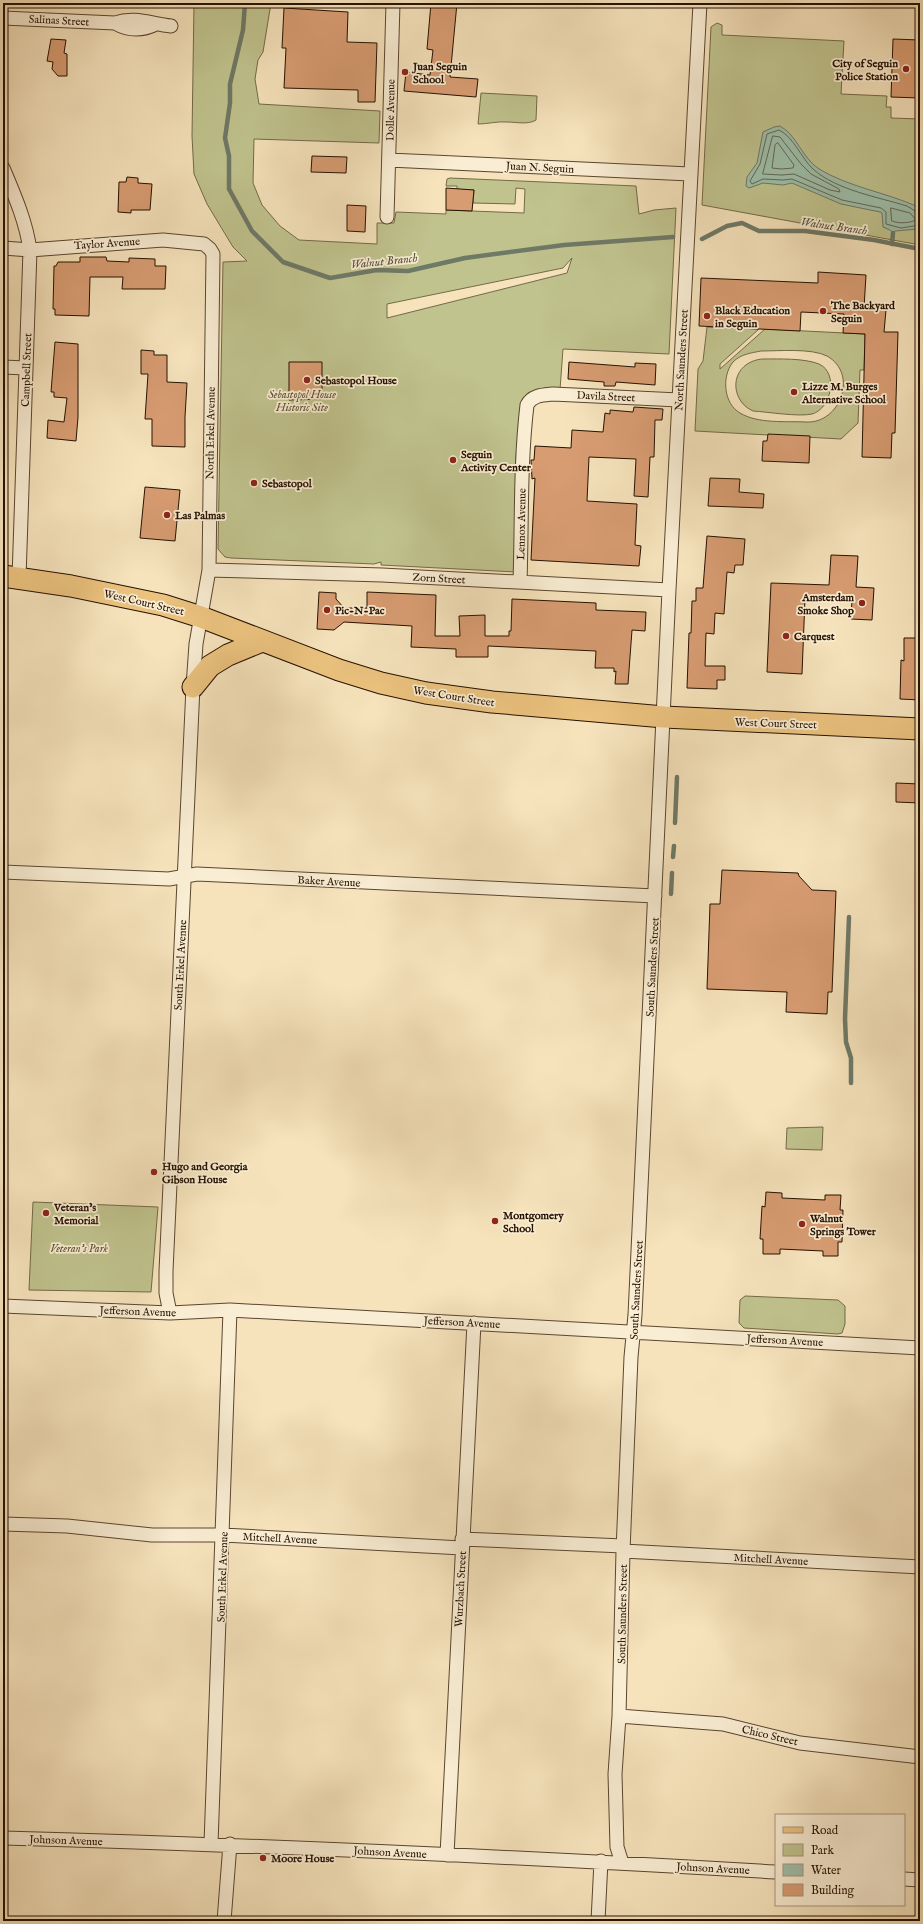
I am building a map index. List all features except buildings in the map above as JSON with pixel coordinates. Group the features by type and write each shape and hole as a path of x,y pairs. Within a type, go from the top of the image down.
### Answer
{"main road":[{"name":"West Court Street","path":"11,577 124,597 201,617 339,670 381,683 426,693 492,702 664,717 920,729"},
{"path":"193,687 210,666 228,655 262,641"}],"street":[{"name":"Dolle Avenue","path":"387,217 393,3"},
{"name":"North Saunders Street","path":"664,717 669,590 700,3"},
{"name":"Salinas Street","path":"3,18 115,23 140,20 171,26"},
{"name":"Juan N. Seguin","path":"389,160 690,174"},
{"name":"Campbell Street","path":"3,168 23,219 28,235 30,250 26,368 11,577"},
{"name":"Taylor Avenue","path":"3,248 30,250 163,240 204,244 210,248"},
{"name":"North Erkel Avenue","path":"201,617 209,570 214,274 213,254 210,248"},
{"path":"3,367 26,368"},
{"name":"Davila Street","path":"534,398 542,395 568,394 679,400"},
{"name":"Lennox Avenue","path":"520,582 522,452 527,405 534,398"},
{"name":"Zorn Street","path":"209,570 382,575 669,590"},
{"name":"South Erkel Avenue","path":"170,1313 166,1293 166,1270 193,687 196,644 201,617"},
{"name":"South Saunders Street","path":"622,1863 617,1847 615,1774 619,1716 623,1548 631,1357 634,1331 664,717"},
{"name":"Baker Avenue","path":"3,872 169,879 197,874 655,896"},
{"name":"Jefferson Avenue","path":"3,1306 170,1313 230,1310 634,1331 920,1348"},
{"name":"South Erkel Avenue","path":"211,1844 230,1310"},
{"name":"Wurzbach Street","path":"447,1855 474,1323"},
{"name":"Mitchell Avenue","path":"3,1524 67,1526 152,1535 223,1535 462,1544 623,1548 920,1567"},
{"name":"Chico Street","path":"619,1716 723,1724 800,1743 920,1757"},
{"name":"Johnson Avenue","path":"3,1838 230,1844 601,1861 775,1872"},
{"path":"224,1921 230,1844"},
{"path":"598,1921 601,1861"},
{"path":"905,1879 920,1880"}],"green space":[{"name":"Sebastopol House Historic Site","path":"194,3 271,3 263,52 258,60 255,79 259,104 380,111 379,143 254,139 253,183 262,205 280,226 299,240 377,244 377,223 394,223 396,212 446,214 446,210 524,213 525,189 516,188 515,204 473,203 474,190 470,190 470,198 457,198 457,186 446,186 447,179 450,178 636,186 639,214 654,210 676,208 669,354 563,349 560,390 532,392 517,444 516,572 381,565 381,562 374,564 231,558 225,557 218,549 223,262 247,261 233,247 207,204 194,174 192,136","holes":["572,258 567,273 387,318 387,304 563,268"]},
{"path":"717,23 722,25 722,35 844,41 841,94 887,96 886,107 891,107 891,118 920,119 920,245 702,205 711,27"},
{"path":"481,93 537,96 536,120 526,123 504,122 478,124"},
{"path":"707,327 759,329 720,364 720,369 765,329 865,334 864,370 860,370 858,423 841,439 695,431 698,369 703,361","holes":["761,351 804,351 820,353 827,356 837,364 842,374 843,385 841,396 836,407 828,415 818,420 806,422 755,419 740,413 730,403 726,390 729,368 736,359 750,353"]},
{"path":"763,359 791,359 813,362 819,364 825,369 831,382 830,390 828,398 819,411 812,414 799,415 753,411 746,407 737,394 736,380 744,367 753,361"},
{"path":"823,1127 822,1150 786,1149 787,1128"},
{"name":"Veteran’s Park","path":"33,1202 158,1207 151,1292 29,1290"},
{"path":"745,1296 838,1300 845,1306 845,1324 842,1333 838,1334 744,1328 739,1323 740,1300"}],"water":[{"path":"780,126 791,135 808,159 819,169 854,185 916,206 920,210 920,227 918,229 895,231 893,233 883,227 882,213 880,212 841,204 792,183 783,185 763,183 749,188 746,186 747,177 757,163 763,132"}],"waterway":[{"name":"Walnut Branch","path":"245,3 243,30 230,84 230,103 225,138 229,156 229,189 252,231 283,262 330,278 377,270 408,271 465,258 564,245 673,237"},
{"name":"Walnut Branch","path":"702,239 727,226 742,223 759,231 805,231 874,240 920,249"},
{"path":"892,244 893,233"},
{"path":"675,823 677,777"},
{"path":"673,857 674,846"},
{"path":"671,894 672,873"},
{"path":"849,917 845,1019 846,1042 851,1058 851,1083"}],"place":[{"name":"City of Seguin Police Station","path":"906,69"},
{"name":"Juan Seguin School","path":"405,72"},
{"name":"The Backyard Seguin","path":"823,311"},
{"name":"Black Education in Seguin","path":"707,316"},
{"name":"Sebastopol House","path":"307,380"},
{"name":"Lizze M. Burges Alternative School","path":"794,392"},
{"name":"Seguin Activity Center","path":"453,460"},
{"name":"Sebastopol","path":"254,483"},
{"name":"Las Palmas","path":"167,515"},
{"name":"Amsterdam Smoke Shop","path":"862,603"},
{"name":"Pic-N-Pac","path":"327,610"},
{"name":"Carquest","path":"786,636"},
{"name":"Hugo and Georgia Gibson House","path":"154,1172"},
{"name":"Veteran’s Memorial","path":"46,1213"},
{"name":"Montgomery School","path":"495,1221"},
{"name":"Walnut Springs Tower","path":"802,1224"},
{"name":"Moore House","path":"263,1858"}]}
